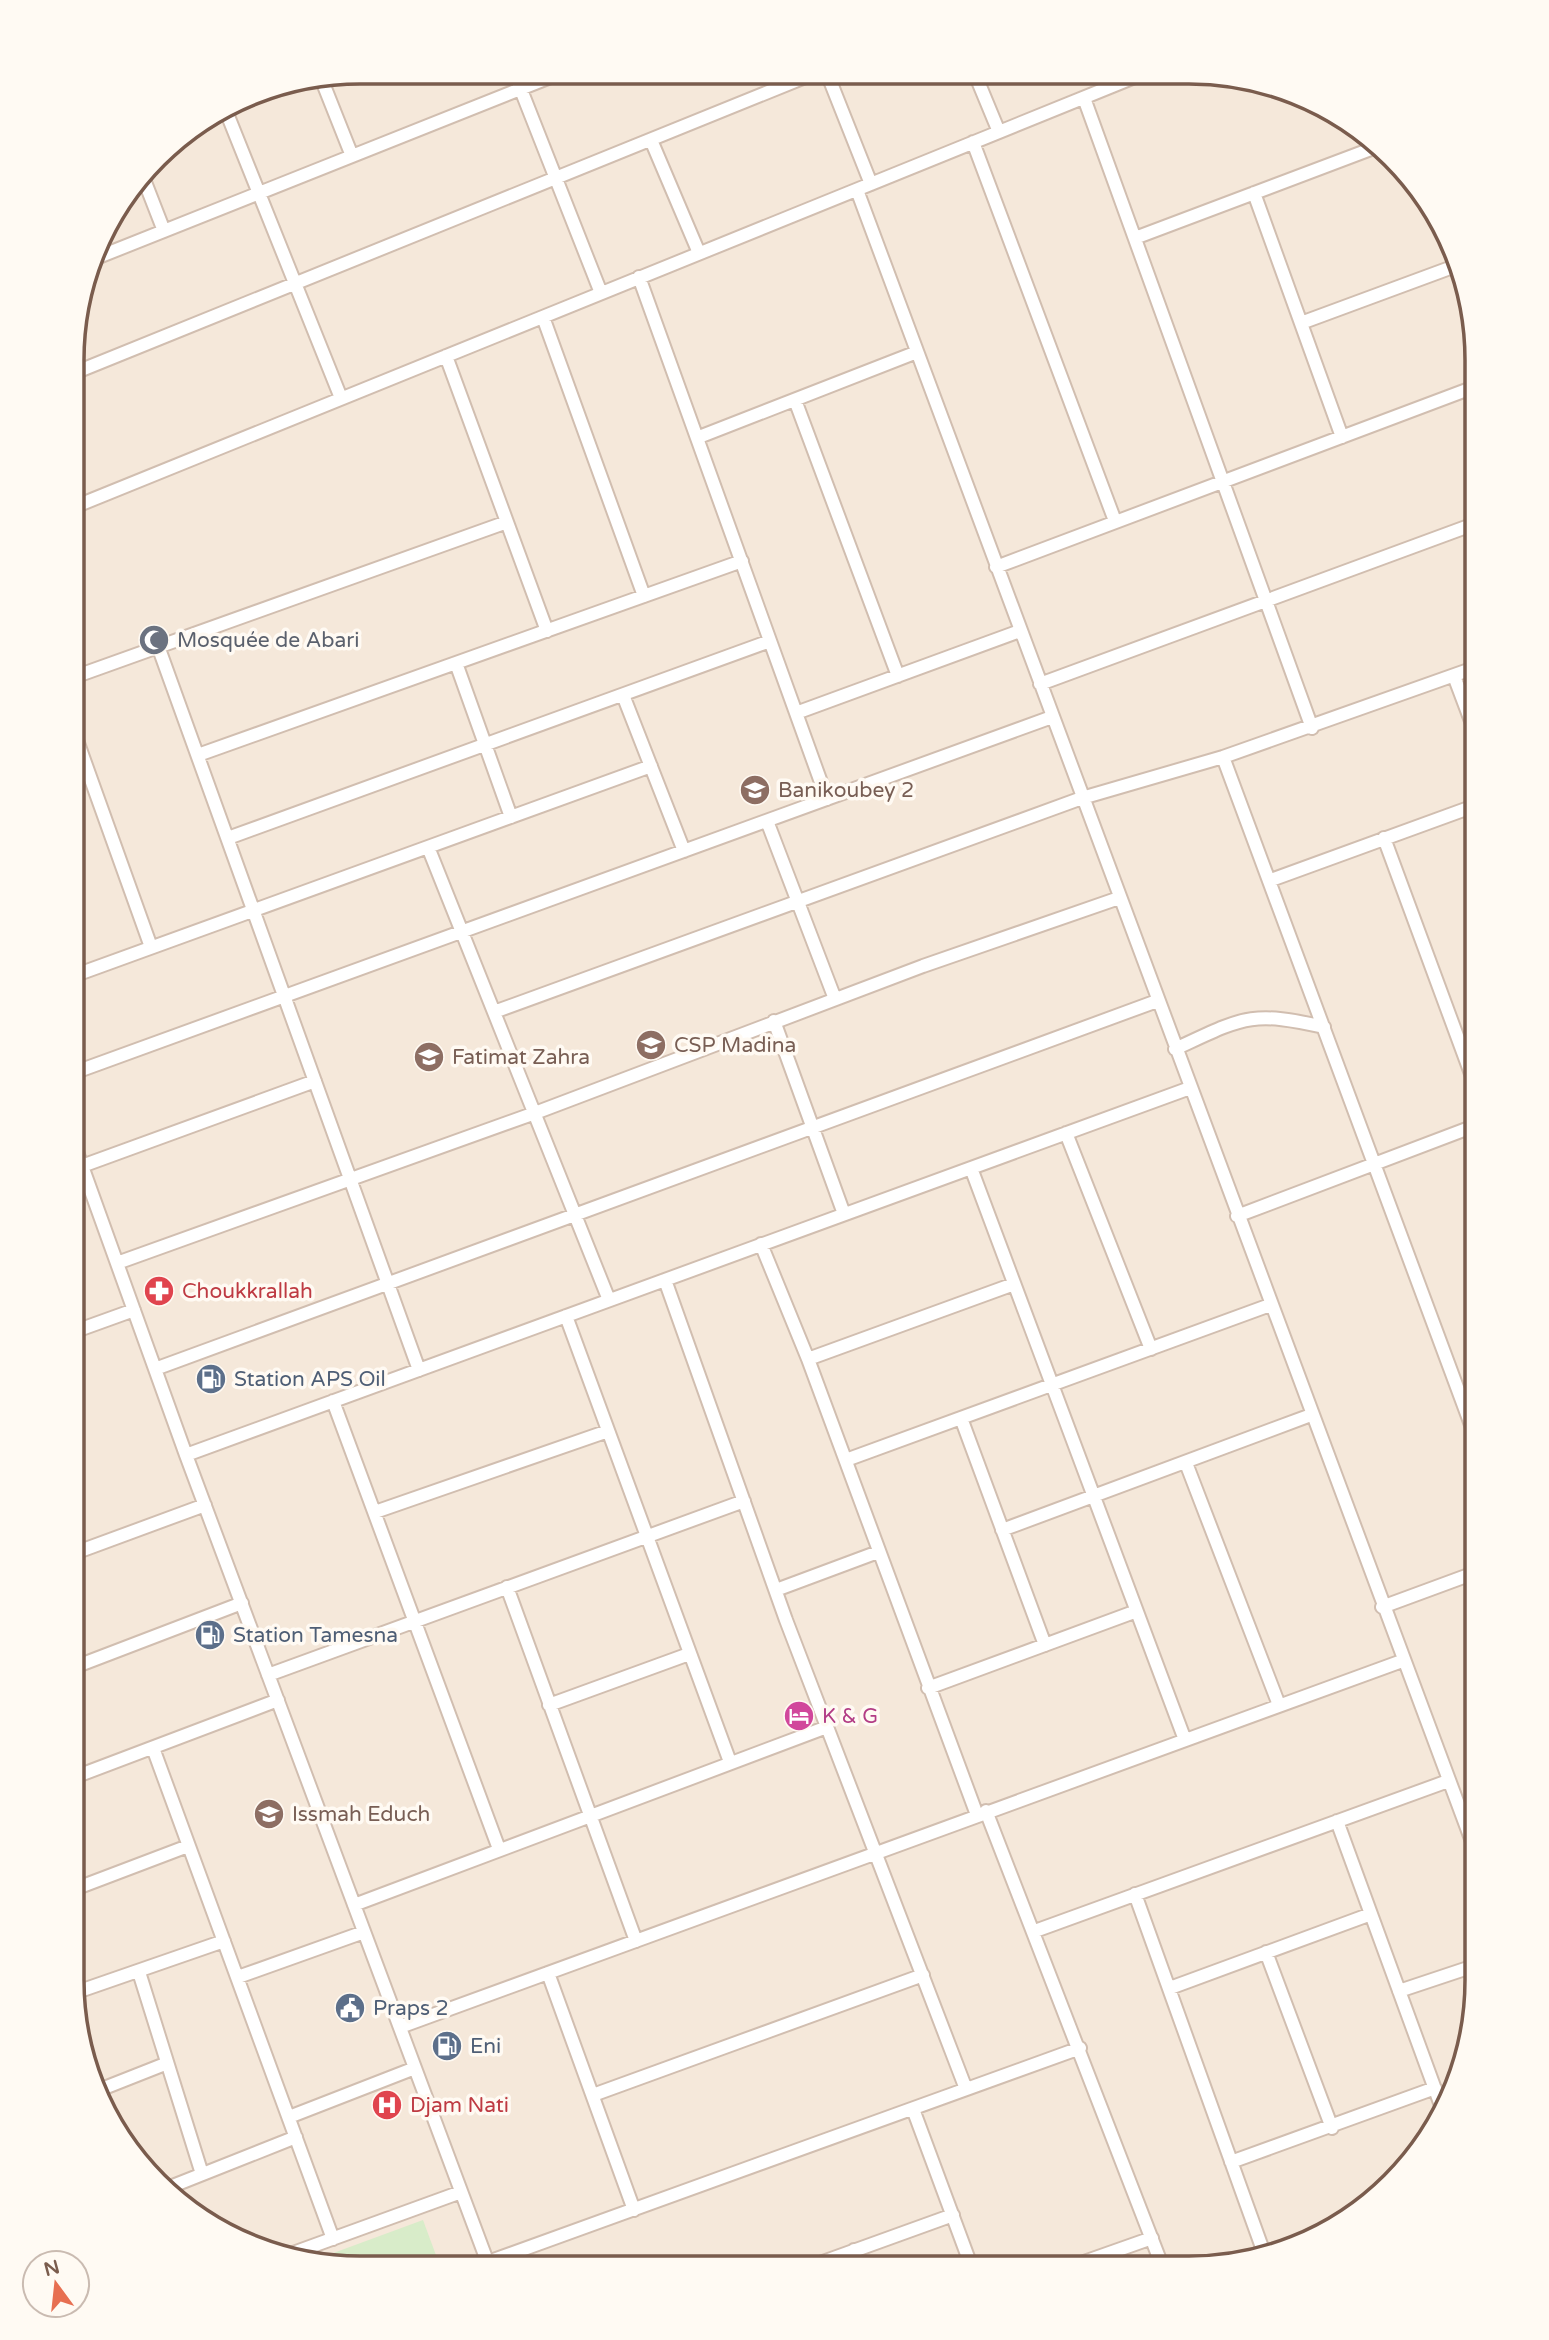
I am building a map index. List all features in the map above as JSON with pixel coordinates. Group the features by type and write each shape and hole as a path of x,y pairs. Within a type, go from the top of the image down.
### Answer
{"street":[{"path":"519,84 601,293"},
{"path":"105,254 533,84"},
{"path":"84,369 788,84"},
{"path":"831,84 871,184"},
{"path":"979,84 999,132"},
{"path":"84,503 1117,84"},
{"path":"324,86 352,156"},
{"path":"1084,97 1312,727"},
{"path":"229,117 341,398"},
{"path":"651,140 699,253"},
{"path":"973,142 1115,521"},
{"path":"1135,238 1368,150"},
{"path":"146,186 164,231"},
{"path":"857,190 1465,1824"},
{"path":"1254,193 1342,437"},
{"path":"1301,323 1449,268"},
{"path":"639,277 699,437 827,799"},
{"path":"543,317 644,596"},
{"path":"699,437 917,352"},
{"path":"446,356 547,631"},
{"path":"996,567 1465,391"},
{"path":"795,400 898,676"},
{"path":"84,673 507,522"},
{"path":"1040,684 1465,527"},
{"path":"198,755 741,561"},
{"path":"796,713 1020,631"},
{"path":"228,838 770,641"},
{"path":"158,646 419,1370"},
{"path":"456,663 510,817"},
{"path":"494,1012 1082,798 1223,757 1465,672"},
{"path":"1454,676 1465,705"},
{"path":"623,695 684,851"},
{"path":"84,1069 1052,717"},
{"path":"1223,757 1465,1408"},
{"path":"84,760 151,947"},
{"path":"84,972 651,766"},
{"path":"1270,880 1465,809"},
{"path":"767,821 835,999"},
{"path":"1384,838 1465,1057"},
{"path":"428,847 609,1300"},
{"path":"117,1263 534,1113 774,1021 1119,898"},
{"path":"155,1369 1157,1001"},
{"path":"1175,1049 1236,1021 1252,1017 1272,1017 1324,1027"},
{"path":"774,1021 844,1214"},
{"path":"84,1165 315,1082"},
{"path":"186,1455 1190,1088"},
{"path":"1237,1216 1465,1130"},
{"path":"1066,1133 1150,1349"},
{"path":"971,1168 1185,1740"},
{"path":"84,1172 186,1455 486,2256"},
{"path":"761,1244 846,1460 928,1688 1035,1931 1159,2256"},
{"path":"665,1280 874,1853 967,2089"},
{"path":"808,1359 1014,1284"},
{"path":"846,1460 1270,1305"},
{"path":"84,1328 134,1311"},
{"path":"566,1316 730,1762"},
{"path":"333,1401 499,1849"},
{"path":"1002,1530 1186,1464 1311,1415"},
{"path":"961,1419 1045,1645"},
{"path":"375,1512 608,1431"},
{"path":"1186,1464 1279,1706"},
{"path":"268,1675 744,1501"},
{"path":"84,1550 205,1505"},
{"path":"776,1590 878,1552"},
{"path":"1382,1607 1465,1576"},
{"path":"507,1587 636,1941"},
{"path":"84,1663 242,1603"},
{"path":"928,1688 1135,1612"},
{"path":"549,1705 689,1654"},
{"path":"400,2027 1402,1661"},
{"path":"84,1774 278,1700"},
{"path":"354,1905 827,1727"},
{"path":"153,1748 333,2239"},
{"path":"1035,1931 1448,1781"},
{"path":"1337,1821 1439,2098"},
{"path":"84,1885 188,1846"},
{"path":"1135,1894 1262,2246"},
{"path":"1170,1988 1371,1914"},
{"path":"238,1977 364,1932"},
{"path":"85,1990 224,1941"},
{"path":"1266,1952 1332,2127"},
{"path":"1399,1991 1465,1969"},
{"path":"139,1972 165,2064 202,2174"},
{"path":"548,1973 634,2210"},
{"path":"593,2095 923,1975"},
{"path":"510,2256 1080,2049"},
{"path":"106,2087 165,2064"},
{"path":"289,2117 415,2068"},
{"path":"1231,2162 1435,2088"},
{"path":"913,2109 968,2256"},
{"path":"176,2185 296,2137"},
{"path":"302,2250 461,2192"},
{"path":"838,2256 953,2215"},
{"path":"1100,2256 1152,2238"},
{"path":"854,2250 856,2256"}],"shaded area":[{"path":"342,85 1225,86 1260,93 1311,112 1357,141 1384,165 1408,192 1437,238 1460,306 1465,360 1463,2016 1456,2051 1437,2102 1408,2148 1384,2175 1357,2199 1311,2228 1243,2251 1189,2256 324,2254 289,2247 238,2228 192,2199 165,2175 141,2148 112,2102 89,2034 84,1980 86,324 93,289 112,238 141,192 165,165 192,141 238,112 289,93"}],"green space":[{"path":"423,2220 436,2256 360,2256 330,2254"}],"place":[{"name":"Mosquée de Abari","path":"154,640"},
{"name":"Banikoubey 2","path":"755,790"},
{"name":"CSP Madina","path":"651,1045"},
{"name":"Fatimat Zahra","path":"429,1057"},
{"name":"Choukkrallah","path":"159,1291"},
{"name":"Station APS Oil","path":"211,1379"},
{"name":"Station Tamesna","path":"210,1635"},
{"name":"K & G","path":"799,1716"},
{"name":"Issmah Educh","path":"269,1814"},
{"name":"Praps 2","path":"350,2008"},
{"name":"Eni","path":"447,2046"},
{"name":"Djam Nati","path":"387,2105"}]}
